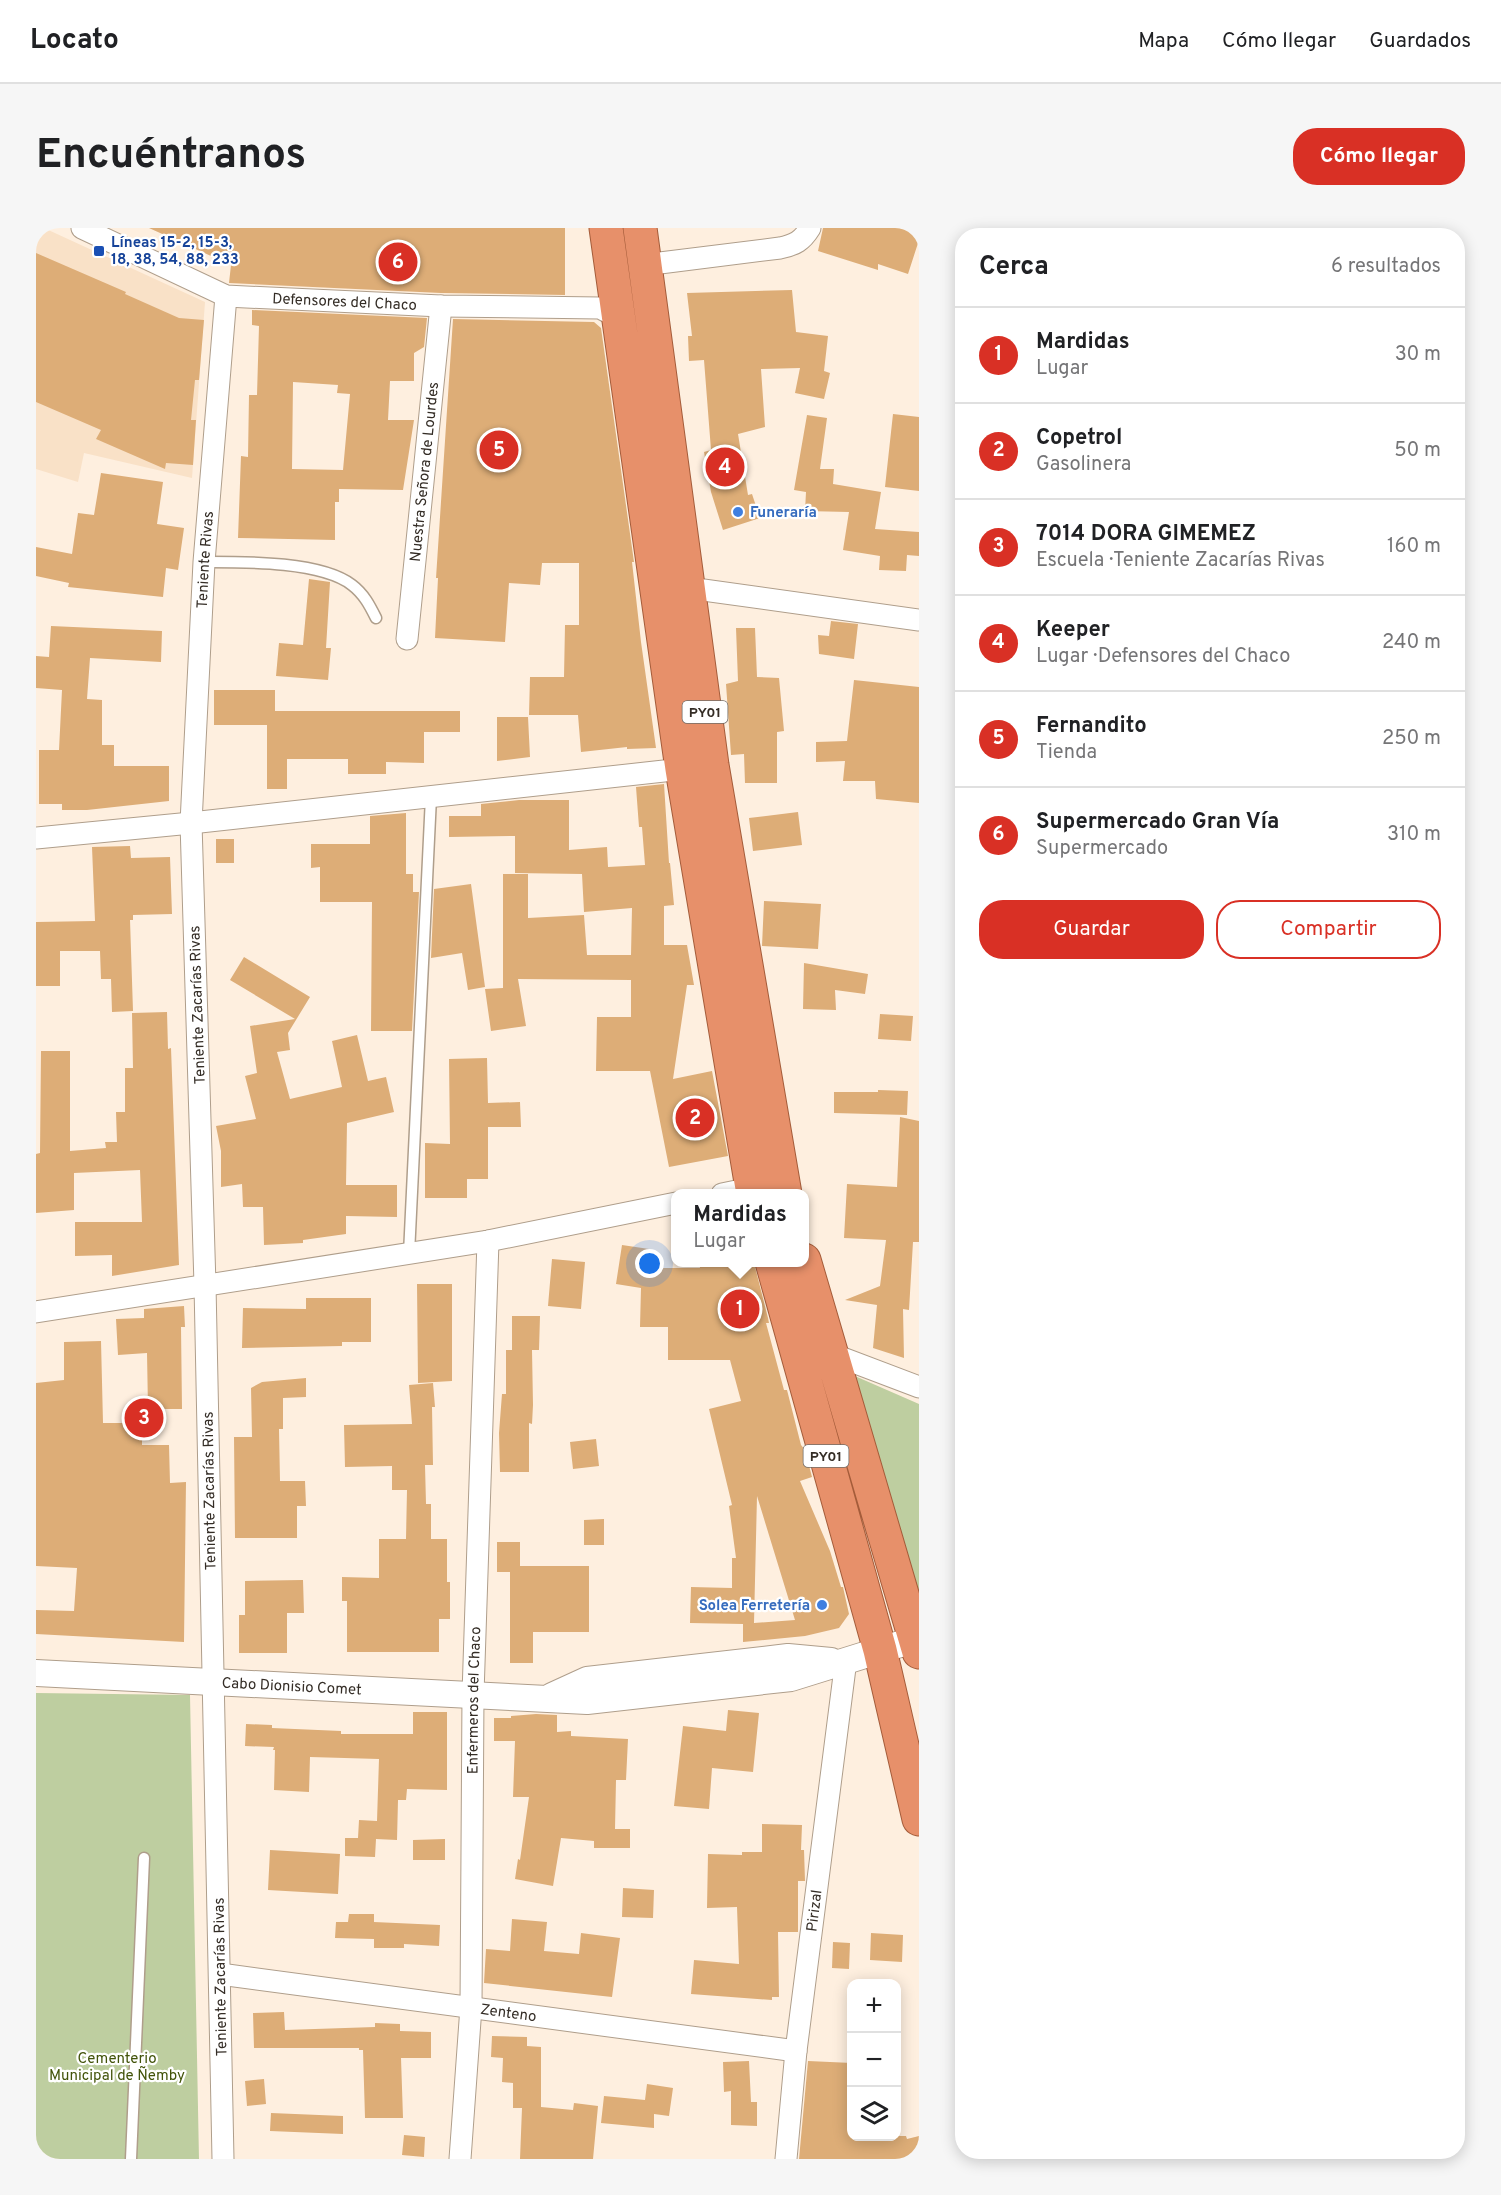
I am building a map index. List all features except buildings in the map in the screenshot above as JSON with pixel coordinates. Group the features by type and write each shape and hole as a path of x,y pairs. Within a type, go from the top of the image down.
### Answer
{"highway":[{"name":"PY01","path":"606,228 742,1189"},
{"name":"PY01","path":"640,228 712,765 784,1189"},
{"name":"PY01","path":"773,1267 880,1650 919,1819"},
{"name":"PY01","path":"806,1267 918,1646"}],"street":[{"name":"Defensores del Chaco","path":"82,228 226,296 441,306 600,308 619,318"},
{"path":"644,265 794,245 804,238 810,228"},
{"name":"Teniente Rivas","path":"191,823 204,562 226,296"},
{"name":"Nuestra Señora de Lourdes","path":"407,639 441,306"},
{"path":"689,588 919,620"},
{"path":"36,838 682,769"},
{"name":"Teniente Zacarías Rivas","path":"191,823 205,1285 223,2159"},
{"path":"36,1312 489,1241 671,1204"},
{"name":"Enfermeros del Chaco","path":"460,2159 471,2007 473,1694 489,1241"},
{"path":"832,1354 919,1387"},
{"name":"Cabo Dionisio Comet","path":"36,1673 549,1698 587,1680 788,1657 844,1661 880,1650 918,1646"},
{"name":"Pirizal","path":"786,2159 796,2051 844,1661"},
{"name":"Zenteno","path":"220,1974 796,2051"}],"lane":[{"path":"204,562 286,564 325,573 351,584 366,599 376,618"},
{"path":"409,1254 431,797"},
{"path":"131,2159 144,1858"}],"shaded area":[{"path":"36,228 44,228 205,302 192,478 84,453 78,482 36,469"}],"green space":[{"path":"848,1373 919,1404 919,1624"},
{"name":"Cementerio Municipal de Ñemby","path":"36,1693 190,1695 199,2159 36,2159"}],"place":[{"name":"Líneas 15-2, 15-3, 18, 38, 54, 88, 233","path":"99,251"},
{"name":"Supermercado Gran Vía","path":"398,262"},
{"name":"Fernandito","path":"499,450"},
{"name":"Keeper","path":"725,467"},
{"name":"Funeraría","path":"738,512"},
{"name":"Copetrol","path":"695,1118"},
{"name":"Mardidas","path":"740,1309"},
{"name":"7014 DORA GIMEMEZ","path":"144,1418"},
{"name":"Solea Ferretería","path":"822,1605"}]}
